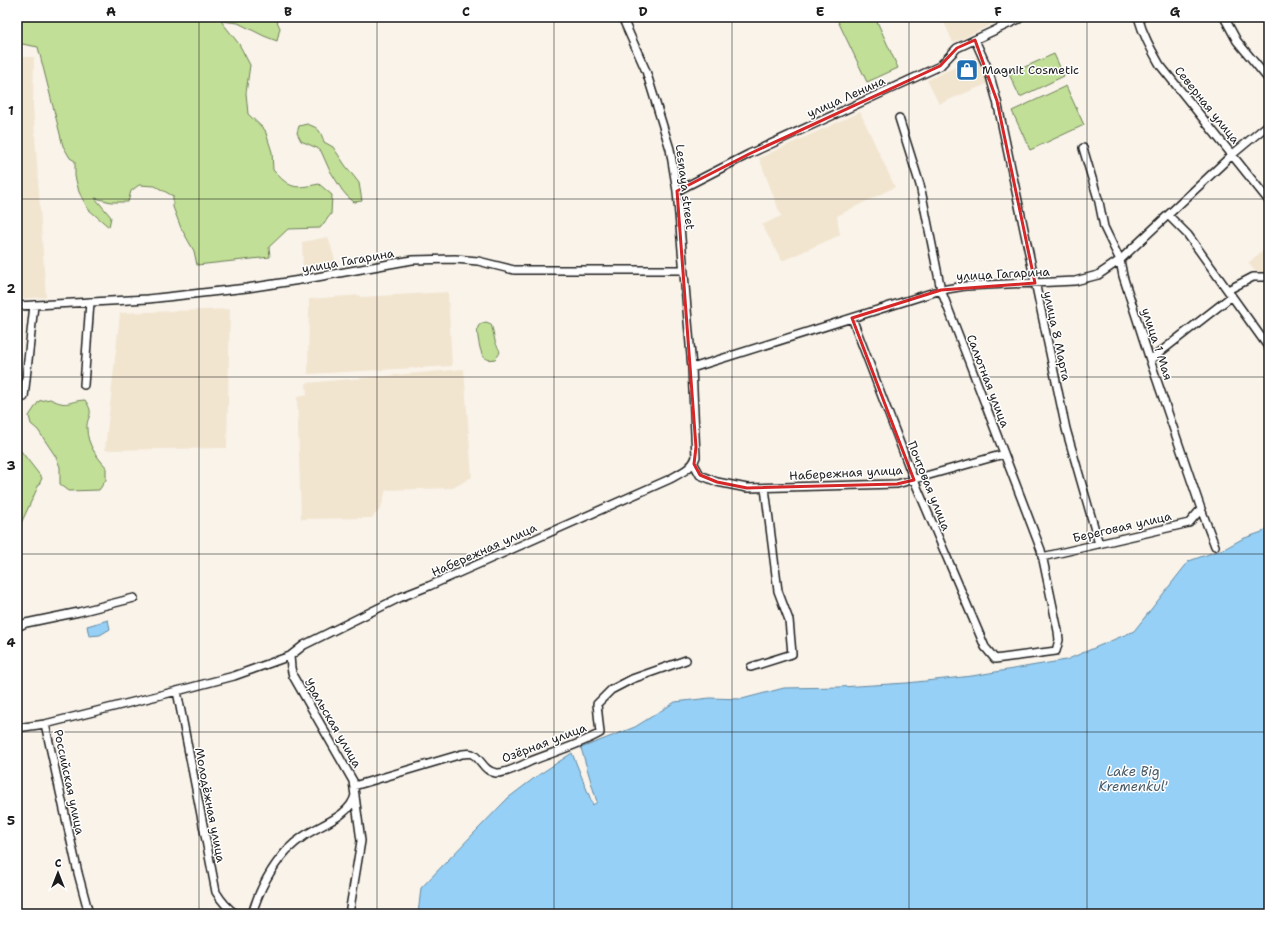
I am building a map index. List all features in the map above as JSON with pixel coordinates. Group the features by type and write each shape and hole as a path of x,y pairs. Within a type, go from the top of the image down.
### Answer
{"street":[{"name":"Lesnaya street","path":"622,17 646,71 670,149 677,191 692,368"},
{"name":"улица Ленина","path":"677,191 749,154 940,66 957,48 1019,19 1020,17"},
{"name":"Северная улица","path":"1138,17 1142,33 1160,65 1269,200"},
{"path":"1224,17 1237,41 1269,80"},
{"name":"улица 8 Марта","path":"975,40 988,69 997,101 1066,429 1098,544"},
{"name":"Салютная улица","path":"898,118 920,184 941,290 1041,550 1058,631 1059,640 1056,651"},
{"name":"улица Гагарина","path":"692,368 941,290 965,286 1075,281 1098,275 1120,260 1233,154 1269,124"},
{"name":"улица 1 Мая","path":"1083,148 1099,202 1104,227 1120,260 1123,276 1150,360 1215,546"},
{"path":"1168,215 1188,235 1269,348"},
{"name":"улица Гагарина","path":"17,306 148,299 247,288 412,260 455,259 478,261 514,270 683,270"},
{"path":"1110,267 1123,276"},
{"path":"1150,360 1230,293 1253,277 1269,277"},
{"path":"84,385 90,302"},
{"path":"24,396 34,305"},
{"name":"Почтовая улица","path":"852,318 914,480 985,647 995,659 1056,651"},
{"path":"692,368 696,447 694,464"},
{"name":"Набережная улица","path":"17,728 45,724 177,691 290,659 304,645 401,597 670,479 694,464 700,475 717,482 747,488 897,484 1004,454"},
{"path":"751,667 792,654 789,620 778,591 765,488"},
{"name":"Береговая улица","path":"1042,557 1189,523 1201,509"},
{"path":"17,627 26,623 134,598"},
{"name":"Уральская улица","path":"290,659 293,676 349,772 355,789 361,841 349,914"},
{"name":"Озёрная улица","path":"355,789 462,754 470,754 475,756 485,768 496,773 526,764 587,740 600,733 597,704 611,690 632,679 686,660"},
{"name":"Молодёжная улица","path":"177,691 216,892 221,901 236,914"},
{"name":"Российская улица","path":"45,724 78,873 89,914"},
{"path":"252,914 264,881 288,849 304,836 340,816 354,800 355,789"}],"highlighted area":[{"path":"975,40 997,101 1035,283 941,290 852,318 914,480 897,484 747,488 717,482 700,475 694,464 696,447 677,191 749,154 940,66 957,48"}],"shaded area":[{"path":"942,17 1007,17 953,43"},
{"path":"979,56 987,73 987,84 939,104 927,80"},
{"path":"17,57 34,57 33,105 46,297 17,299"},
{"path":"860,112 895,187 837,216 840,235 782,261 762,225 781,216 759,158"},
{"path":"328,237 336,263 303,271 302,242"},
{"path":"1269,245 1269,273 1255,271 1248,263"},
{"path":"448,292 452,366 308,374 309,299 359,295 361,297"},
{"path":"230,309 227,448 105,450 120,313"},
{"path":"464,369 472,477 453,488 386,490 381,508 372,518 301,519 297,397 307,395 306,383"}],"green space":[{"path":"17,17 275,17 280,28 277,41 238,23 221,21 239,44 250,65 246,93 248,114 265,130 272,152 273,170 284,181 293,186 303,187 319,184 332,195 331,214 320,228 288,229 269,247 270,257 197,265 194,251 181,228 173,207 173,196 155,186 139,185 131,191 128,202 111,202 95,198 111,217 109,227 88,209 79,192 75,176 75,161 70,158 63,146 38,47 17,43"},
{"path":"836,17 875,17 898,68 867,82"},
{"path":"1054,54 1064,76 1020,97 1009,74"},
{"path":"1066,86 1084,125 1030,150 1012,111"},
{"path":"307,124 318,130 324,142 333,147 359,183 362,201 354,202 347,196 329,169 321,151 301,141 297,133 299,126"},
{"path":"486,322 491,324 496,344 500,350 495,359 491,360 485,358 482,354 478,333 478,327 480,324"},
{"path":"50,399 65,404 85,400 88,405 90,413 87,424 87,435 96,455 106,467 106,480 99,490 69,491 60,484 60,467 56,457 38,430 31,424 29,416 39,401"},
{"path":"17,446 42,478 17,532"}],"water":[{"name":"Lake Big Kremenkul'","path":"1269,527 1269,914 418,914 421,888 508,798 537,776 572,753 593,805 597,802 581,748 635,727 675,702 710,698 742,699 784,688 840,687 907,683 972,676 1066,660 1134,631 1189,561 1226,548 1242,539 1262,532"},
{"path":"108,620 110,629 100,635 89,636 87,626"}],"place":[{"name":"Magnit Cosmetic","path":"967,70"}]}
